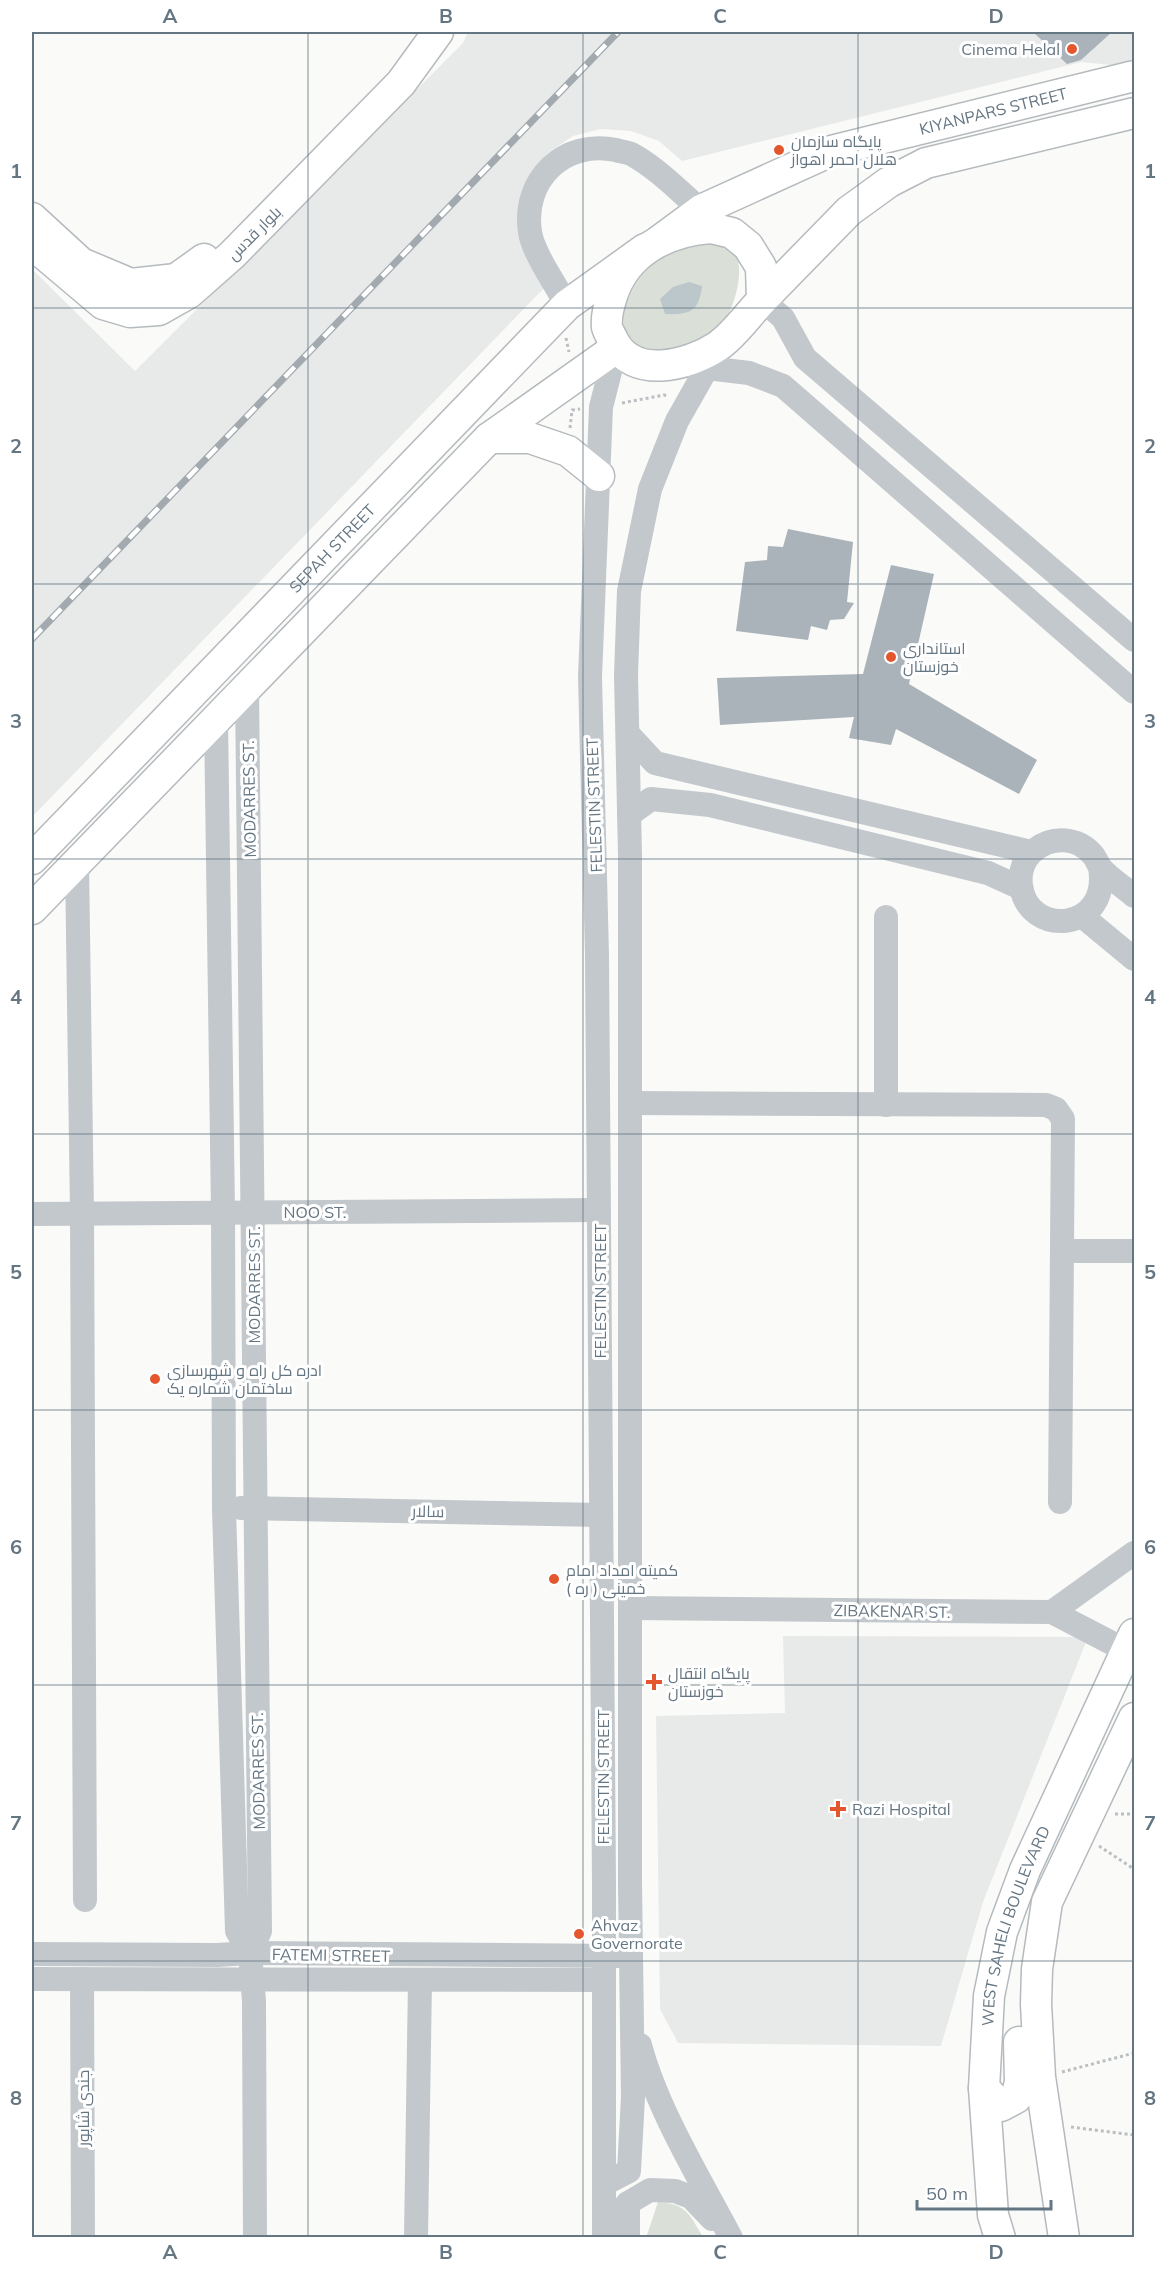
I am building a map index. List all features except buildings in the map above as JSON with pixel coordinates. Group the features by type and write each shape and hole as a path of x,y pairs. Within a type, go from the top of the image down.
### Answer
{"main road":[{"name":"بلوار قدس","path":"32,218 81,263 131,284 176,279 222,245 396,60 416,32"},
{"name":"بلوار قدس","path":"32,244 103,304 130,312 159,310 189,293 232,255 401,83 438,32"},
{"name":"KIYANPARS STREET","path":"652,245 700,210 831,151 1134,76"},
{"name":"KIYANPARS STREET","path":"762,300 849,211 889,182 917,167 1134,113"},
{"path":"711,228 732,233 748,246 761,267 762,300 713,357 654,366 633,361 616,348 607,328 608,307 623,273 652,245 691,230 711,228"},
{"name":"SEPAH STREET","path":"32,860 567,305 652,245"},
{"path":"32,909 489,438 616,348"},
{"path":"489,438 530,438 568,451 600,476"},
{"path":"984,2088 1001,2106 1016,2098 1020,2082 1019,1968 1026,1918 1132,1651"},
{"name":"WEST SAHELI BOULEVARD","path":"1000,2238 993,2215 984,2088 989,1996 1002,1932 1025,1870 1132,1651"},
{"name":"WEST SAHELI BOULEVARD","path":"1064,2238 1040,2077 1036,2004 1037,1969 1047,1902 1134,1718"},
{"path":"1043,1872 1047,1902"},
{"path":"1019,2049 1036,2004"}],"street":[{"path":"567,305 530,235 528,208 536,184 556,163 575,152 599,147 632,154 661,175 700,210"},
{"path":"762,300 783,318 805,358 1134,640"},
{"name":"FELESTIN STREET","path":"604,2237 597,956 591,677 602,407 616,348"},
{"path":"713,357 749,374 783,386 1134,692"},
{"name":"FELESTIN STREET","path":"604,2184 629,2171 633,2097 630,956 626,675 629,591 650,489 677,421 713,357"},
{"name":"MODARRES ST.","path":"247,687 260,1931 250,1953"},
{"name":"MODARRES ST.","path":"216,719 223,1212 224,1509 237,1931 250,1953 255,2001 255,2238"},
{"path":"628,734 655,763 1031,852"},
{"path":"704,804 706,775"},
{"path":"629,815 651,799 704,804 988,873 1021,888"},
{"path":"1100,867 1102,880 1100,894 1093,907 1083,916 1064,921 1045,918 1034,911 1026,901 1021,888 1020,876 1031,852 1049,842 1070,840 1083,845 1100,867 1134,896"},
{"path":"77,862 82,1214 85,1900"},
{"path":"1083,916 1134,959"},
{"path":"886,917 886,1106"},
{"path":"597,956 630,956"},
{"path":"630,1103 1046,1105 1056,1109 1063,1119 1060,1502"},
{"name":"NOO ST.","path":"32,1214 599,1210"},
{"path":"1062,1251 1134,1251"},
{"name":"سالار","path":"224,1509 601,1515"},
{"path":"1132,1651 1052,1612 1134,1553"},
{"name":"ZIBAKENAR ST.","path":"630,1608 1052,1612"},
{"name":"FATEMI STREET","path":"32,1954 217,1955 250,1953 604,1968"},
{"name":"FATEMI STREET","path":"32,1979 420,1980 604,1968 631,1956"},
{"name":"جندی شاپور","path":"82,1979 83,2238"},
{"path":"416,2238 420,1980"},
{"path":"631,2011 645,2066 683,2148 731,2238"},
{"path":"604,2237 612,2221 628,2203 650,2190 675,2191 691,2197 731,2238"},
{"path":"628,2203 628,2238"}],"path":[{"path":"1092,1841 1134,1869"},
{"path":"1040,2077 1134,2054"},
{"path":"1046,2124 1134,2135"}],"shaded area":[{"path":"468,32 1134,32 1134,57 1121,66 1081,62 682,161 659,141 631,131 601,129 573,136 548,153 529,176 519,234 528,262 545,287 32,817 32,274 34,271 135,371 463,43"},
{"path":"709,244 727,247 734,252 738,260 737,289 725,320 707,338 668,353 654,352 636,346 627,338 624,314 634,288 642,276 650,267 670,254"},
{"path":"689,282 702,286 701,295 695,307 680,314 665,314 660,299 673,287"},
{"name":"Razi Hospital","path":"783,1636 1088,1637 983,1902 941,2046 678,2043 660,2009 656,1716 785,1713"},
{"path":"658,2202 681,2208 694,2222 703,2237 646,2238"}],"railway":[{"path":"32,639 618,32"}],"place":[{"name":"Cinema Helal","path":"1072,49"},
{"name":"پایگاه سازمان هلال احمر اهواز","path":"779,150"},
{"name":"استانداری خوزستان","path":"891,657"},
{"name":"ادره کل راه و شهرسازی ساختمان شماره یک","path":"155,1379"},
{"name":"کمیته امداد امام خمینی ( ره )","path":"554,1579"},
{"name":"پایگاه انتقال خوزستان","path":"654,1682"},
{"name":"Razi Hospital","path":"838,1809"},
{"name":"Ahvaz Governorate","path":"579,1934"}]}
